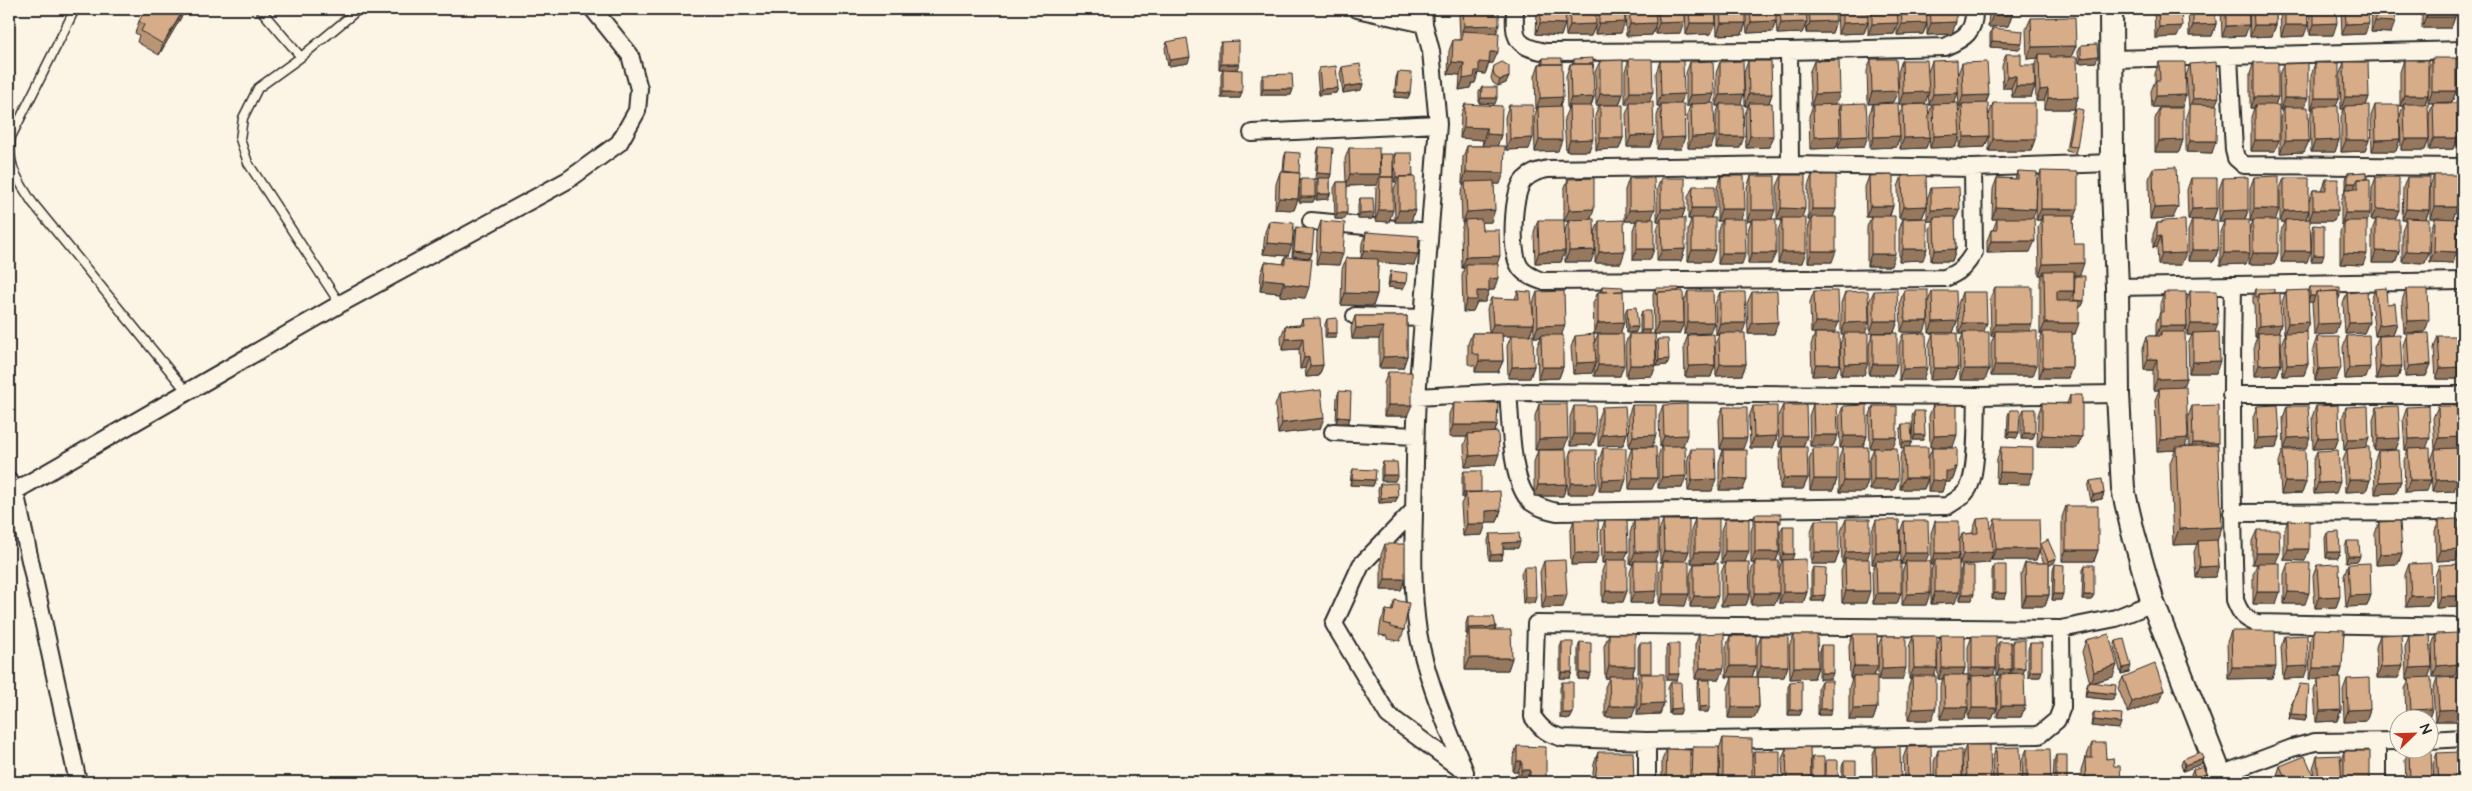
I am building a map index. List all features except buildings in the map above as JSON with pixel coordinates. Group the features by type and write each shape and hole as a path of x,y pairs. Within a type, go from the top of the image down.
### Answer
{"street":[{"path":"73,780 12,486 187,392 340,304 568,180 619,143 637,111 639,89 630,54 593,9"},
{"path":"1357,9 1423,17 1431,51 1438,124 1417,397 1413,557 1418,632 1429,676 1465,772 1388,716 1334,624 1361,565 1414,510"},
{"path":"1515,9 1514,34 1523,45 1546,52 1789,51 1945,47 1968,34 1975,21 1974,9"},
{"path":"2111,9 2112,163 2117,287 2118,394 2123,489 2153,603 2222,778 2292,748 2315,742 2390,741"},
{"path":"2112,59 2463,50"},
{"path":"1789,51 1790,165"},
{"path":"2229,57 2234,150 2236,158 2244,165 2463,167"},
{"path":"1252,133 1438,124"},
{"path":"1973,168 1974,252 1967,265 1945,278 1542,281 1529,276 1520,268 1514,254 1516,196 1523,181 1534,172 1548,168 1790,165 1973,168 2112,163"},
{"path":"1311,221 1429,232"},
{"path":"2117,287 2463,282"},
{"path":"2233,285 2231,395 2232,513 2234,600 2240,612 2248,620 2257,624 2463,627"},
{"path":"1355,316 1423,318"},
{"path":"1417,397 1508,392 1977,396 2118,394"},
{"path":"1508,392 1517,474 1522,490 1532,502 1544,509 1557,512 1947,506 1960,498 1968,488 1973,476 1977,396"},
{"path":"2231,395 2463,395"},
{"path":"1333,432 1415,436"},
{"path":"2232,513 2463,512"},
{"path":"2060,629 2062,707 2056,720 2039,735 1647,741 1563,738 1550,734 1541,728 1533,717 1536,624 2060,629 2116,618 2153,603"},
{"path":"2440,739 2463,738"},
{"path":"1647,741 1647,782"},
{"path":"2377,742 2377,782"}],"lane":[{"path":"75,9 11,137 9,153 14,172 32,202 187,392"},
{"path":"260,9 301,56"},
{"path":"340,304 248,163 240,139 243,118 258,88 359,9"}]}
